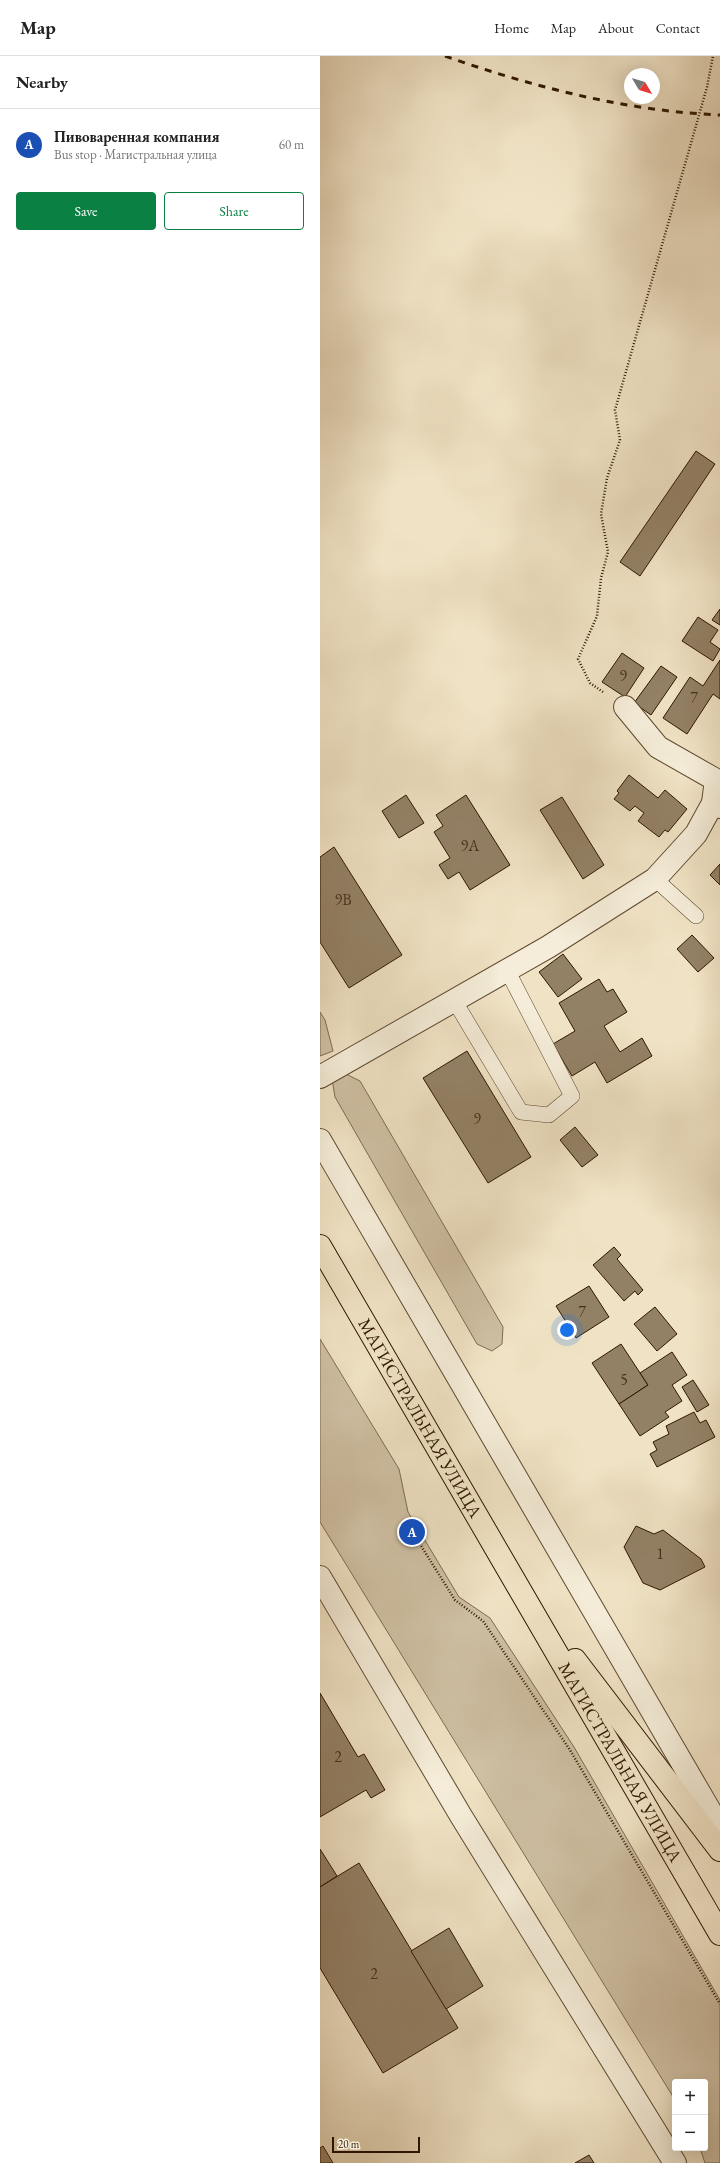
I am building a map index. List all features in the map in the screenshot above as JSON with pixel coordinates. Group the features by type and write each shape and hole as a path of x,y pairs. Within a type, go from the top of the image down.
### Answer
{"main road":[{"name":"МАГИСТРАЛЬНАЯ УЛИЦА","path":"320,1246 720,1934"},
{"name":"МАГИСТРАЛЬНАЯ УЛИЦА","path":"520,1589 720,1850"}],"street":[{"path":"320,1077 548,947 655,879 696,834 717,805 716,780 658,746 625,707"},
{"path":"320,1140 720,1828"},
{"path":"320,1577 461,1816 675,2163"}],"lane":[{"path":"655,879 696,916"},
{"path":"454,1000 521,1112 549,1115 572,1096 507,970"}],"path":[{"path":"625,707 590,683 578,659 597,616 602,578 608,552 601,514 606,478 620,440 615,410 707,88 713,56"},
{"path":"418,1541 455,1600 483,1621 570,1750 720,2004"}],"shaded area":[{"path":"320,1012 325,1020 333,1051 320,1056"},
{"path":"344,1073 360,1081 503,1327 502,1344 492,1351 477,1344 335,1097 332,1079"},
{"path":"320,1339 399,1469 408,1512 459,1597 490,1618 574,1747 720,2000 720,2163 705,2163 701,2151 708,2151 708,2079 672,2079 672,2095 320,1522"}],"building":[{"path":"696,451 715,464 640,576 620,562"},
{"path":"720,609 720,625 712,620"},
{"path":"698,617 718,630 710,642 720,649 713,661 682,641"},
{"path":"622,653 644,668 625,697 602,682"},
{"path":"720,660 720,699 713,694 687,734 663,718 690,677 703,686"},
{"path":"661,666 677,677 651,715 634,703"},
{"path":"629,775 658,798 665,790 687,809 668,832 665,830 659,837 638,821 644,813 635,806 630,811 614,799 619,793 617,791"},
{"path":"406,795 424,823 399,838 382,811"},
{"path":"466,795 510,865 470,890 459,872 448,879 439,865 450,858 434,832 443,826 436,815"},
{"path":"562,797 604,865 583,879 540,810"},
{"path":"334,847 402,955 349,988 320,942 320,857"},
{"path":"720,864 720,885 710,875"},
{"path":"692,935 714,958 698,972 677,949"},
{"path":"563,954 582,979 558,997 539,972"},
{"path":"599,979 607,992 613,989 627,1012 604,1026 620,1052 642,1038 652,1056 607,1083 595,1062 572,1076 553,1044 575,1031 559,1003"},
{"path":"467,1051 531,1157 488,1183 423,1078"},
{"path":"575,1127 598,1155 582,1167 560,1140"},
{"path":"614,1247 621,1255 617,1259 643,1290 638,1295 635,1291 624,1301 593,1265"},
{"path":"589,1286 609,1317 576,1338 556,1306"},
{"path":"655,1307 677,1334 657,1351 634,1324"},
{"path":"621,1344 648,1385 619,1404 592,1363"},
{"path":"672,1352 687,1375 672,1385 682,1401 665,1412 669,1417 640,1436 619,1404 648,1385 640,1373"},
{"path":"693,1380 709,1405 697,1412 682,1387"},
{"path":"694,1412 700,1423 706,1420 715,1437 657,1467 650,1454 657,1450 653,1442 669,1434 666,1426"},
{"path":"636,1526 654,1534 663,1530 701,1559 705,1567 660,1590 643,1583 624,1547"},
{"path":"320,1693 358,1757 364,1754 385,1790 371,1798 366,1790 320,1817"},
{"path":"320,1849 337,1876 320,1887"},
{"path":"359,1863 458,2028 383,2073 320,1968 320,1887"},
{"path":"449,1928 483,1986 446,2009 411,1951"},
{"path":"323,2146 333,2163 320,2163 320,2148"},
{"path":"589,2155 594,2163 575,2163"}],"railway":[{"path":"445,56 512,78 580,96 615,103 685,113 720,115"}],"place":[{"name":"Пивоваренная компания","path":"412,1532"}]}
